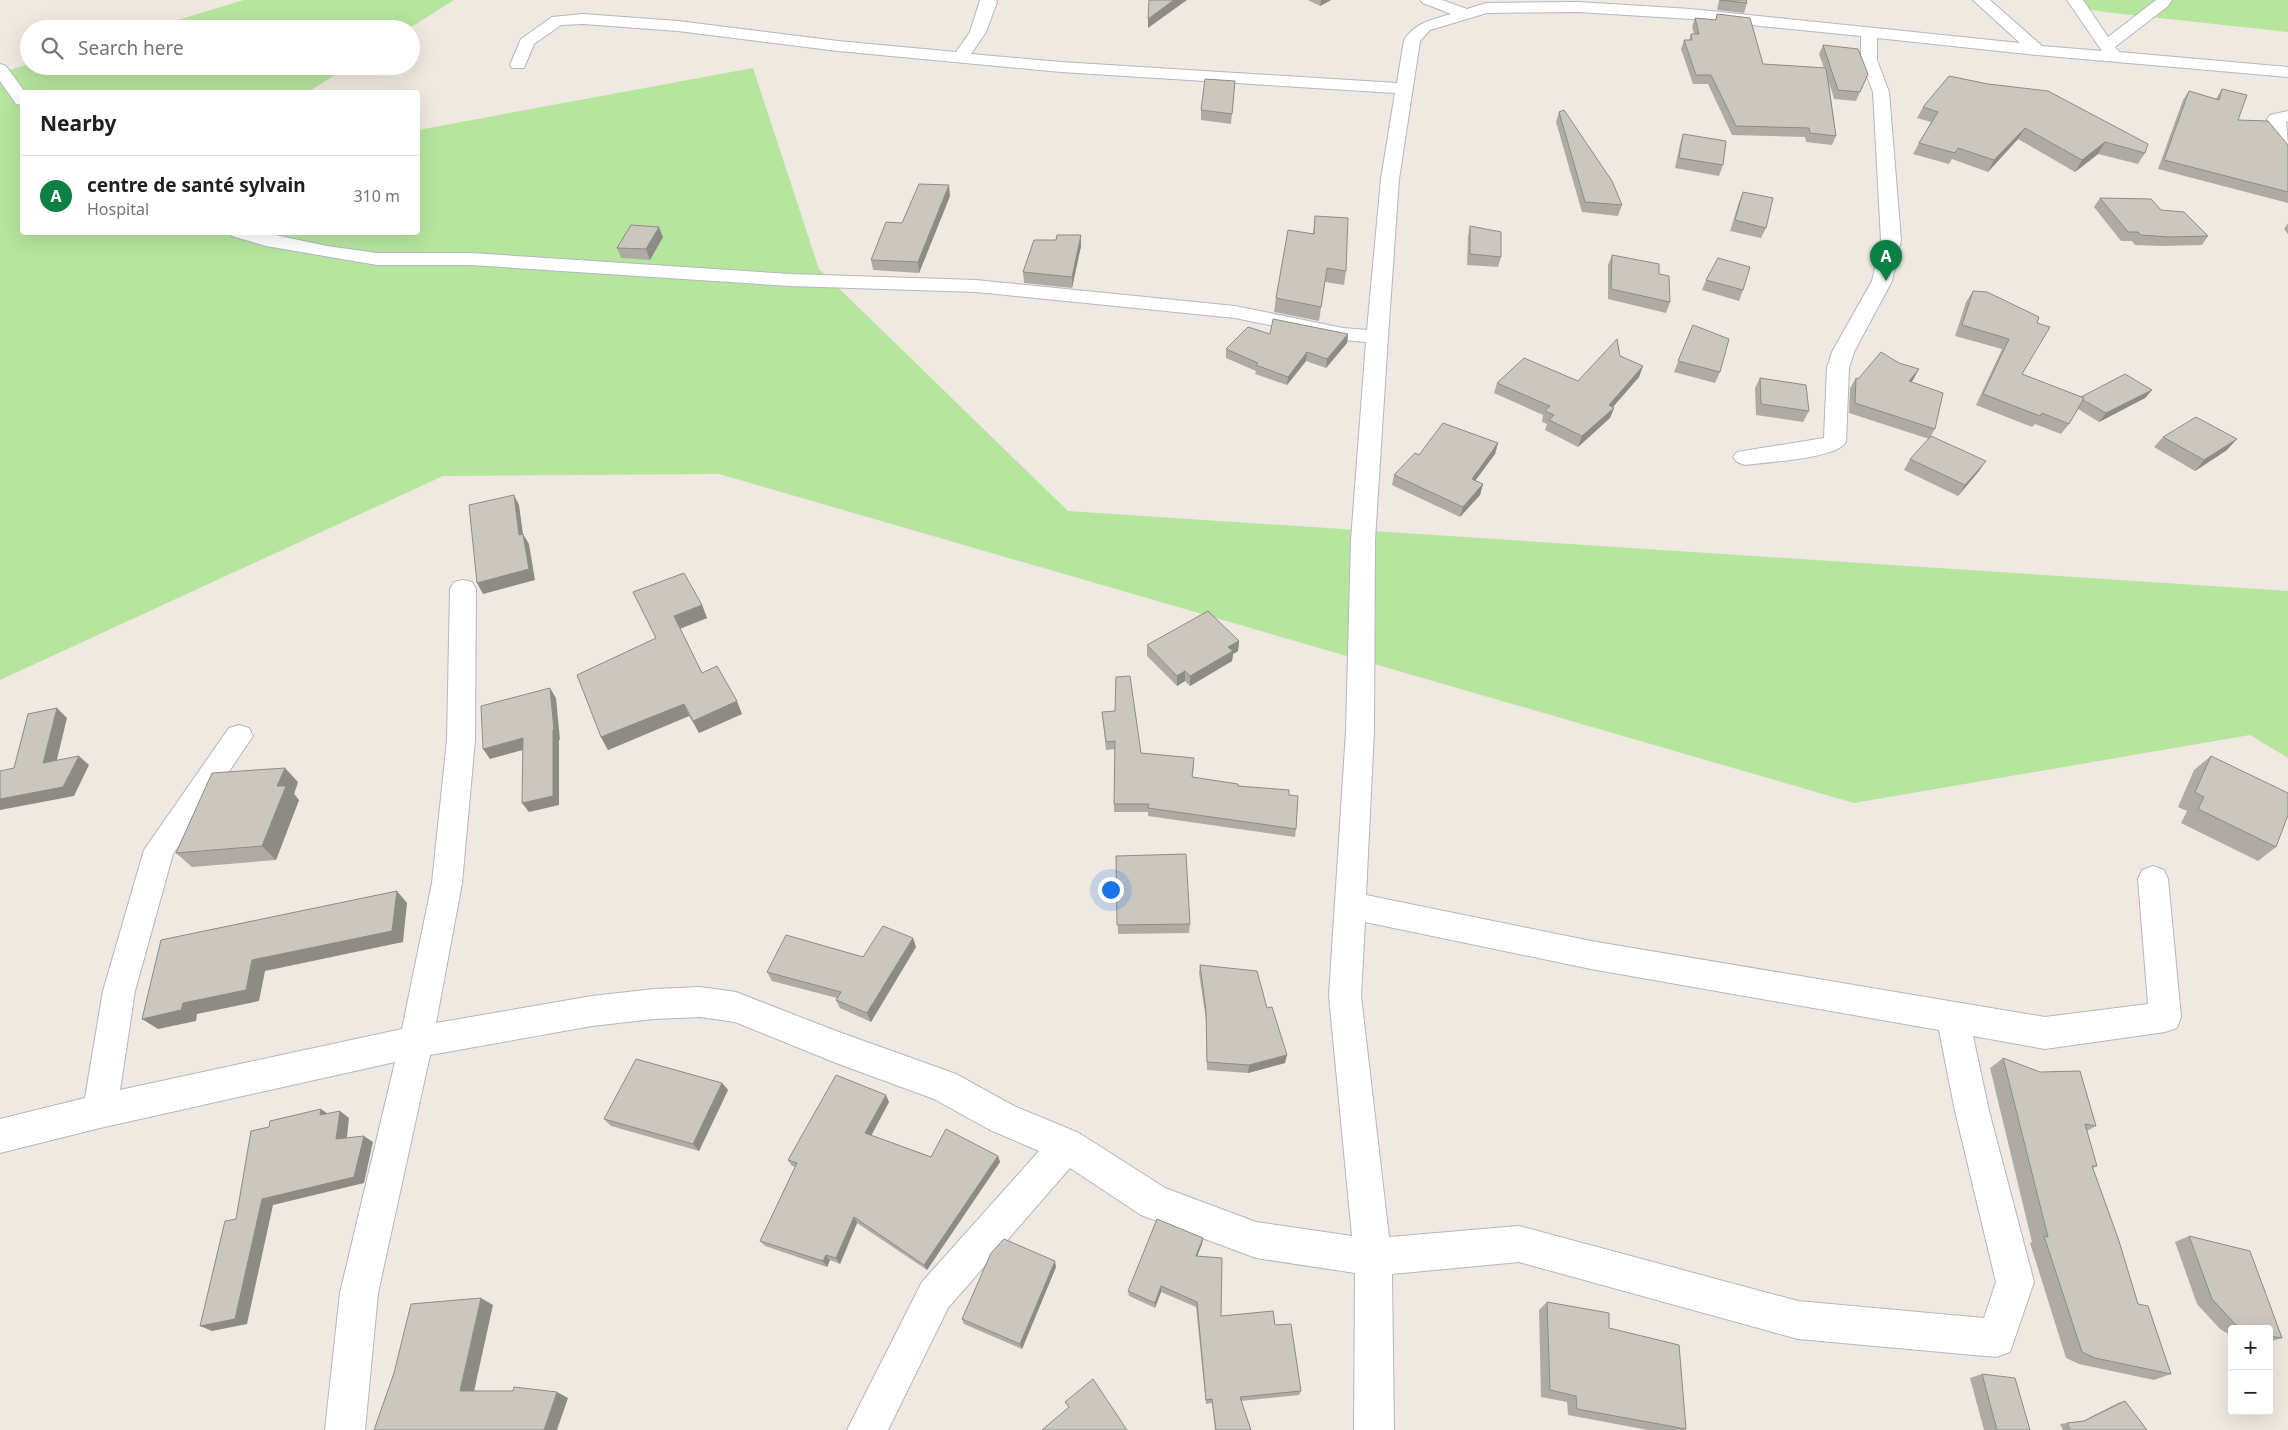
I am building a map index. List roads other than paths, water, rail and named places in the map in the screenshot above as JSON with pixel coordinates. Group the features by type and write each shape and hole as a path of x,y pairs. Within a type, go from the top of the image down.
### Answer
{"street":[{"path":"961,57 978,32 989,2 988,0"},
{"path":"1428,0 1479,7 1682,7 1869,33 2038,50 2110,52 2288,72"},
{"path":"1981,0 2038,50"},
{"path":"2075,0 2110,52"},
{"path":"2110,52 2164,0"},
{"path":"1374,1430 1373,1257 1345,996 1360,731 1364,540 1385,225 1412,40 1424,27 1479,7"},
{"path":"518,65 528,42 557,20 583,18 678,26 838,46 1061,67 1404,88"},
{"path":"1745,458 1825,446 1835,442 1838,368 1843,352 1886,270 1891,240 1890,205 1881,92 1869,60 1869,33"},
{"path":"0,69 20,97"},
{"path":"2288,116 2276,119 2288,139"},
{"path":"250,235 327,252 377,259 471,259 790,280 976,286 1235,312 1343,334 1377,337"},
{"path":"345,1430 359,1294 416,1042 447,883 461,740 463,589"},
{"path":"100,1111 119,990 159,850 239,736"},
{"path":"1350,905 1592,956 2045,1033 2165,1018 2153,879"},
{"path":"0,1136 100,1111 416,1042 592,1011 654,1004 700,1002 736,1008 944,1086 1002,1118 1067,1145 1154,1202 1256,1240 1373,1257 1519,1244 1798,1320 1996,1338 2016,1282 1972,1111 1954,1018"},
{"path":"867,1430 935,1294 1067,1145"}],"place":[{"name":"centre de santé sylvain","path":"1886,281"}]}
